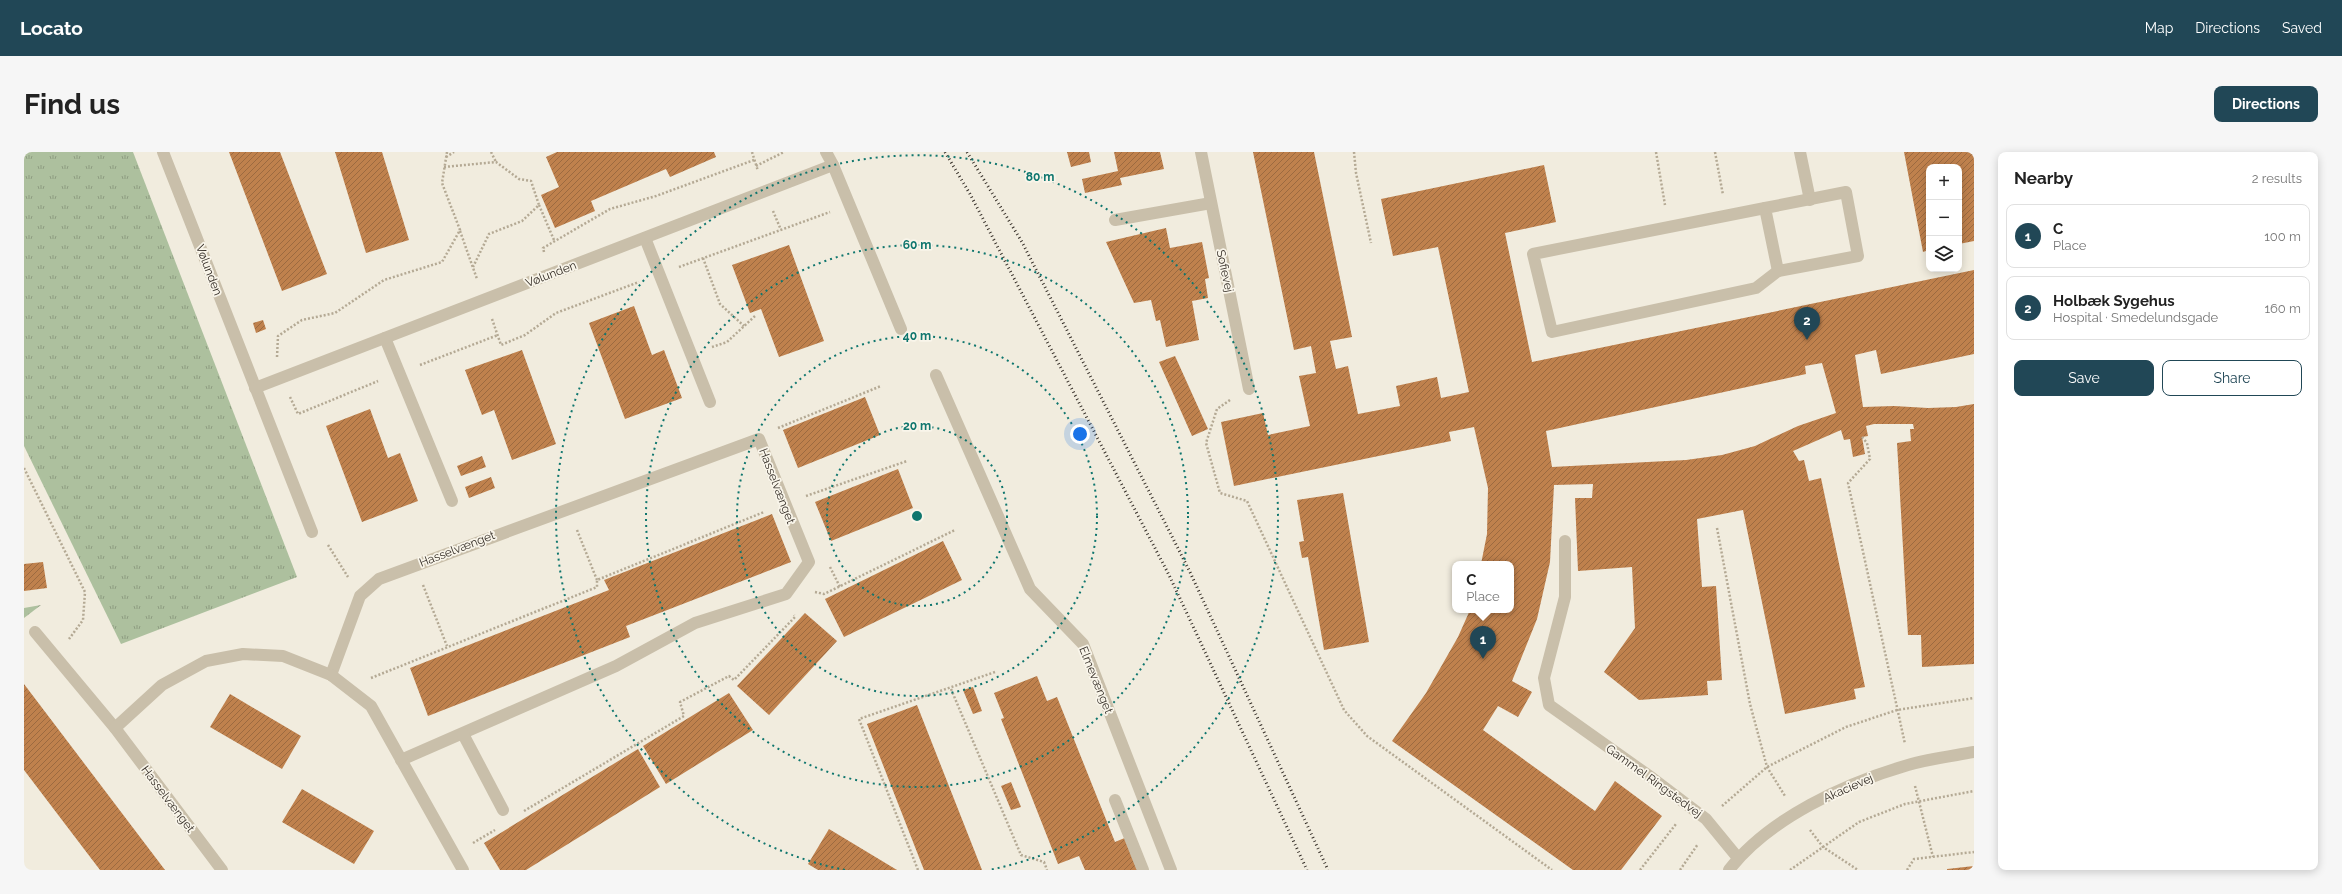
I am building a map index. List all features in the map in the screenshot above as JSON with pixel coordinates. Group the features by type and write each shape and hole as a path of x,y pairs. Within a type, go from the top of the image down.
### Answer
{"street":[{"name":"Vølunden","path":"163,152 312,532"},
{"path":"826,152 833,165 901,329"},
{"name":"Sofievej","path":"1201,152 1249,389"},
{"path":"1800,152 1810,200"},
{"name":"Vølunden","path":"255,388 833,165"},
{"path":"1846,192 1858,256 1778,271 1756,288 1552,332 1533,254 1728,216 1846,192"},
{"path":"1114,220 1211,203"},
{"path":"1765,208 1778,271"},
{"path":"646,238 710,402"},
{"path":"385,338 452,501"},
{"name":"Elmevænget","path":"936,375 1030,589 1083,644 1171,870"},
{"name":"Hasselvænget","path":"331,675 360,596 379,579 568,508 759,439 808,562 786,594 695,623 616,666 401,760"},
{"name":"Gammel Ringstedvej","path":"1565,541 1565,597 1544,678 1549,705 1706,819 1738,858"},
{"name":"Hasselvænget","path":"36,632 115,728 222,870"},
{"path":"115,728 162,685 206,661 243,654 283,656 331,675 371,706 463,870"},
{"path":"463,734 502,810"},
{"name":"Akacievej","path":"1738,858 1796,813 1860,782 1909,764 1974,752"},
{"path":"1115,800 1143,870"},
{"path":"1729,870 1738,858"}],"path":[{"path":"446,152 442,183 484,300"},
{"path":"446,157 454,152"},
{"path":"491,152 496,162 519,179 532,181 539,205 554,240"},
{"path":"756,166 784,152"},
{"path":"1354,152 1356,173 1371,243"},
{"path":"1656,152 1670,227"},
{"path":"1715,152 1728,216"},
{"path":"553,273 542,248 554,240 610,209 656,196 754,160"},
{"path":"444,167 496,162"},
{"path":"473,268 489,234 522,221 539,205"},
{"path":"282,378 277,357 278,336 302,320 335,313 384,280 442,262 460,230"},
{"path":"703,258 720,304 744,326"},
{"path":"691,354 727,342 755,316"},
{"path":"780,434 778,427 881,386"},
{"path":"1249,389 1217,409 1206,443 1220,493 1247,501 1344,710 1367,736 1552,870"},
{"path":"1862,437 1867,443 1870,459 1848,483 1909,764 1933,857"},
{"path":"597,580 784,504 908,461"},
{"path":"24,468 85,592 83,620 56,657"},
{"path":"350,690 381,672 597,587 597,580 568,508"},
{"path":"1717,528 1750,704 1767,768 1796,813 1823,847 1858,870"},
{"path":"812,591 824,594 955,530"},
{"path":"312,532 327,543 360,596"},
{"path":"828,563 840,587"},
{"path":"415,565 447,646"},
{"path":"522,813 684,716 680,702 729,676 734,680 795,617 794,609"},
{"path":"918,870 859,719 951,689 995,672"},
{"path":"951,689 1022,855 1044,862 1047,870"},
{"path":"1680,870 1702,839 1706,819 1767,768 1846,727 1897,710 1974,698"},
{"path":"1790,870 1859,822 1905,804 1974,791"},
{"path":"1640,870 1690,807"},
{"path":"454,854 501,825"},
{"path":"1907,870 1914,859 1974,852"}],"green space":[{"path":"24,152 133,152 297,577 121,644 24,446"},
{"path":"41,605 24,618 24,608"}],"building":[{"path":"229,152 280,152 327,274 282,291"},
{"path":"335,152 382,152 409,240 366,253"},
{"path":"557,152 714,152 716,157 670,177 666,169 591,201 595,211 555,228 541,195 559,187 546,157"},
{"path":"1067,152 1089,152 1091,162 1071,167"},
{"path":"1114,152 1160,152 1164,169 1120,178 1122,185 1085,193 1082,179 1118,171"},
{"path":"1253,152 1314,152 1352,337 1330,341 1336,369 1348,366 1358,414 1400,406 1396,386 1437,377 1441,398 1469,392 1438,247 1393,256 1381,199 1544,165 1556,222 1505,233 1532,362 1974,270 1974,354 1881,374 1876,350 1855,355 1863,407 1894,406 1928,408 1956,407 1974,404 1974,664 1922,667 1921,635 1908,635 1897,443 1911,441 1910,429 1914,429 1913,424 1874,424 1866,426 1868,436 1862,437 1865,454 1853,457 1850,439 1844,440 1841,430 1793,451 1799,461 1804,460 1809,481 1821,478 1865,687 1854,689 1856,699 1785,714 1743,510 1697,519 1702,587 1716,586 1722,680 1707,681 1708,695 1639,700 1604,672 1635,628 1632,567 1578,571 1575,498 1592,498 1593,484 1554,485 1550,562 1537,619 1512,681 1532,692 1518,717 1498,706 1483,730 1595,811 1615,781 1662,816 1621,870 1573,870 1392,741 1426,693 1458,637 1469,613 1514,613 1514,561 1482,561 1487,534 1488,488 1474,427 1449,432 1451,441 1234,486 1221,422 1263,413 1268,435 1310,426 1299,376 1316,373 1311,346 1294,350","holes":["1822,363 1836,413 1798,426 1755,446 1722,455 1686,460 1552,467 1546,431 1806,374 1805,366"]},
{"path":"1904,152 1974,152 1974,241 1962,243 1962,164 1926,164 1926,251 1923,252"},
{"path":"1166,228 1170,248 1202,242 1209,278 1205,279 1208,298 1192,301 1199,340 1166,347 1160,320 1156,321 1151,300 1134,303 1106,242"},
{"path":"789,245 824,341 779,357 761,309 750,313 732,265"},
{"path":"634,306 652,355 664,350 682,398 625,419 589,323"},
{"path":"263,320 266,329 256,333 253,323"},
{"path":"522,350 556,444 512,460 494,410 482,415 465,370"},
{"path":"1175,356 1208,429 1192,436 1159,362"},
{"path":"865,397 880,435 798,468 783,430"},
{"path":"370,409 388,458 400,453 418,501 362,522 326,426"},
{"path":"482,456 486,467 461,476 457,466"},
{"path":"898,469 913,508 831,541 815,502"},
{"path":"491,477 495,488 469,498 465,487"},
{"path":"1343,493 1369,642 1324,650 1308,557 1302,558 1299,542 1304,541 1297,500"},
{"path":"772,514 791,562 626,626 630,637 428,716 410,668 609,590 604,580"},
{"path":"943,541 962,580 844,637 825,599"},
{"path":"43,562 47,588 24,591 24,564"},
{"path":"805,613 837,641 769,715 737,686"},
{"path":"1037,676 1047,701 1057,697 1115,842 1127,837 1140,870 1085,870 1079,856 1058,864 1001,719 1004,718 994,693"},
{"path":"24,684 165,870 100,870 24,770"},
{"path":"973,687 982,711 973,714 963,690"},
{"path":"729,693 753,730 666,784 643,746"},
{"path":"230,694 301,736 282,769 210,727"},
{"path":"917,705 982,870 924,870 867,724"},
{"path":"638,749 660,787 526,870 500,870 484,843"},
{"path":"1011,782 1021,807 1011,810 1001,786"},
{"path":"302,789 374,831 354,864 282,822"},
{"path":"829,829 897,870 818,870 808,864"},
{"path":"1974,866 1974,870 1947,870 1947,869"}],"railway":[{"path":"945,152 970,194 1169,575 1307,870"},
{"path":"967,152 1022,242 1189,570 1328,870"}],"place":[{"name":"Holbæk Sygehus","path":"1807,340"},
{"name":"C","path":"1483,659"}]}
